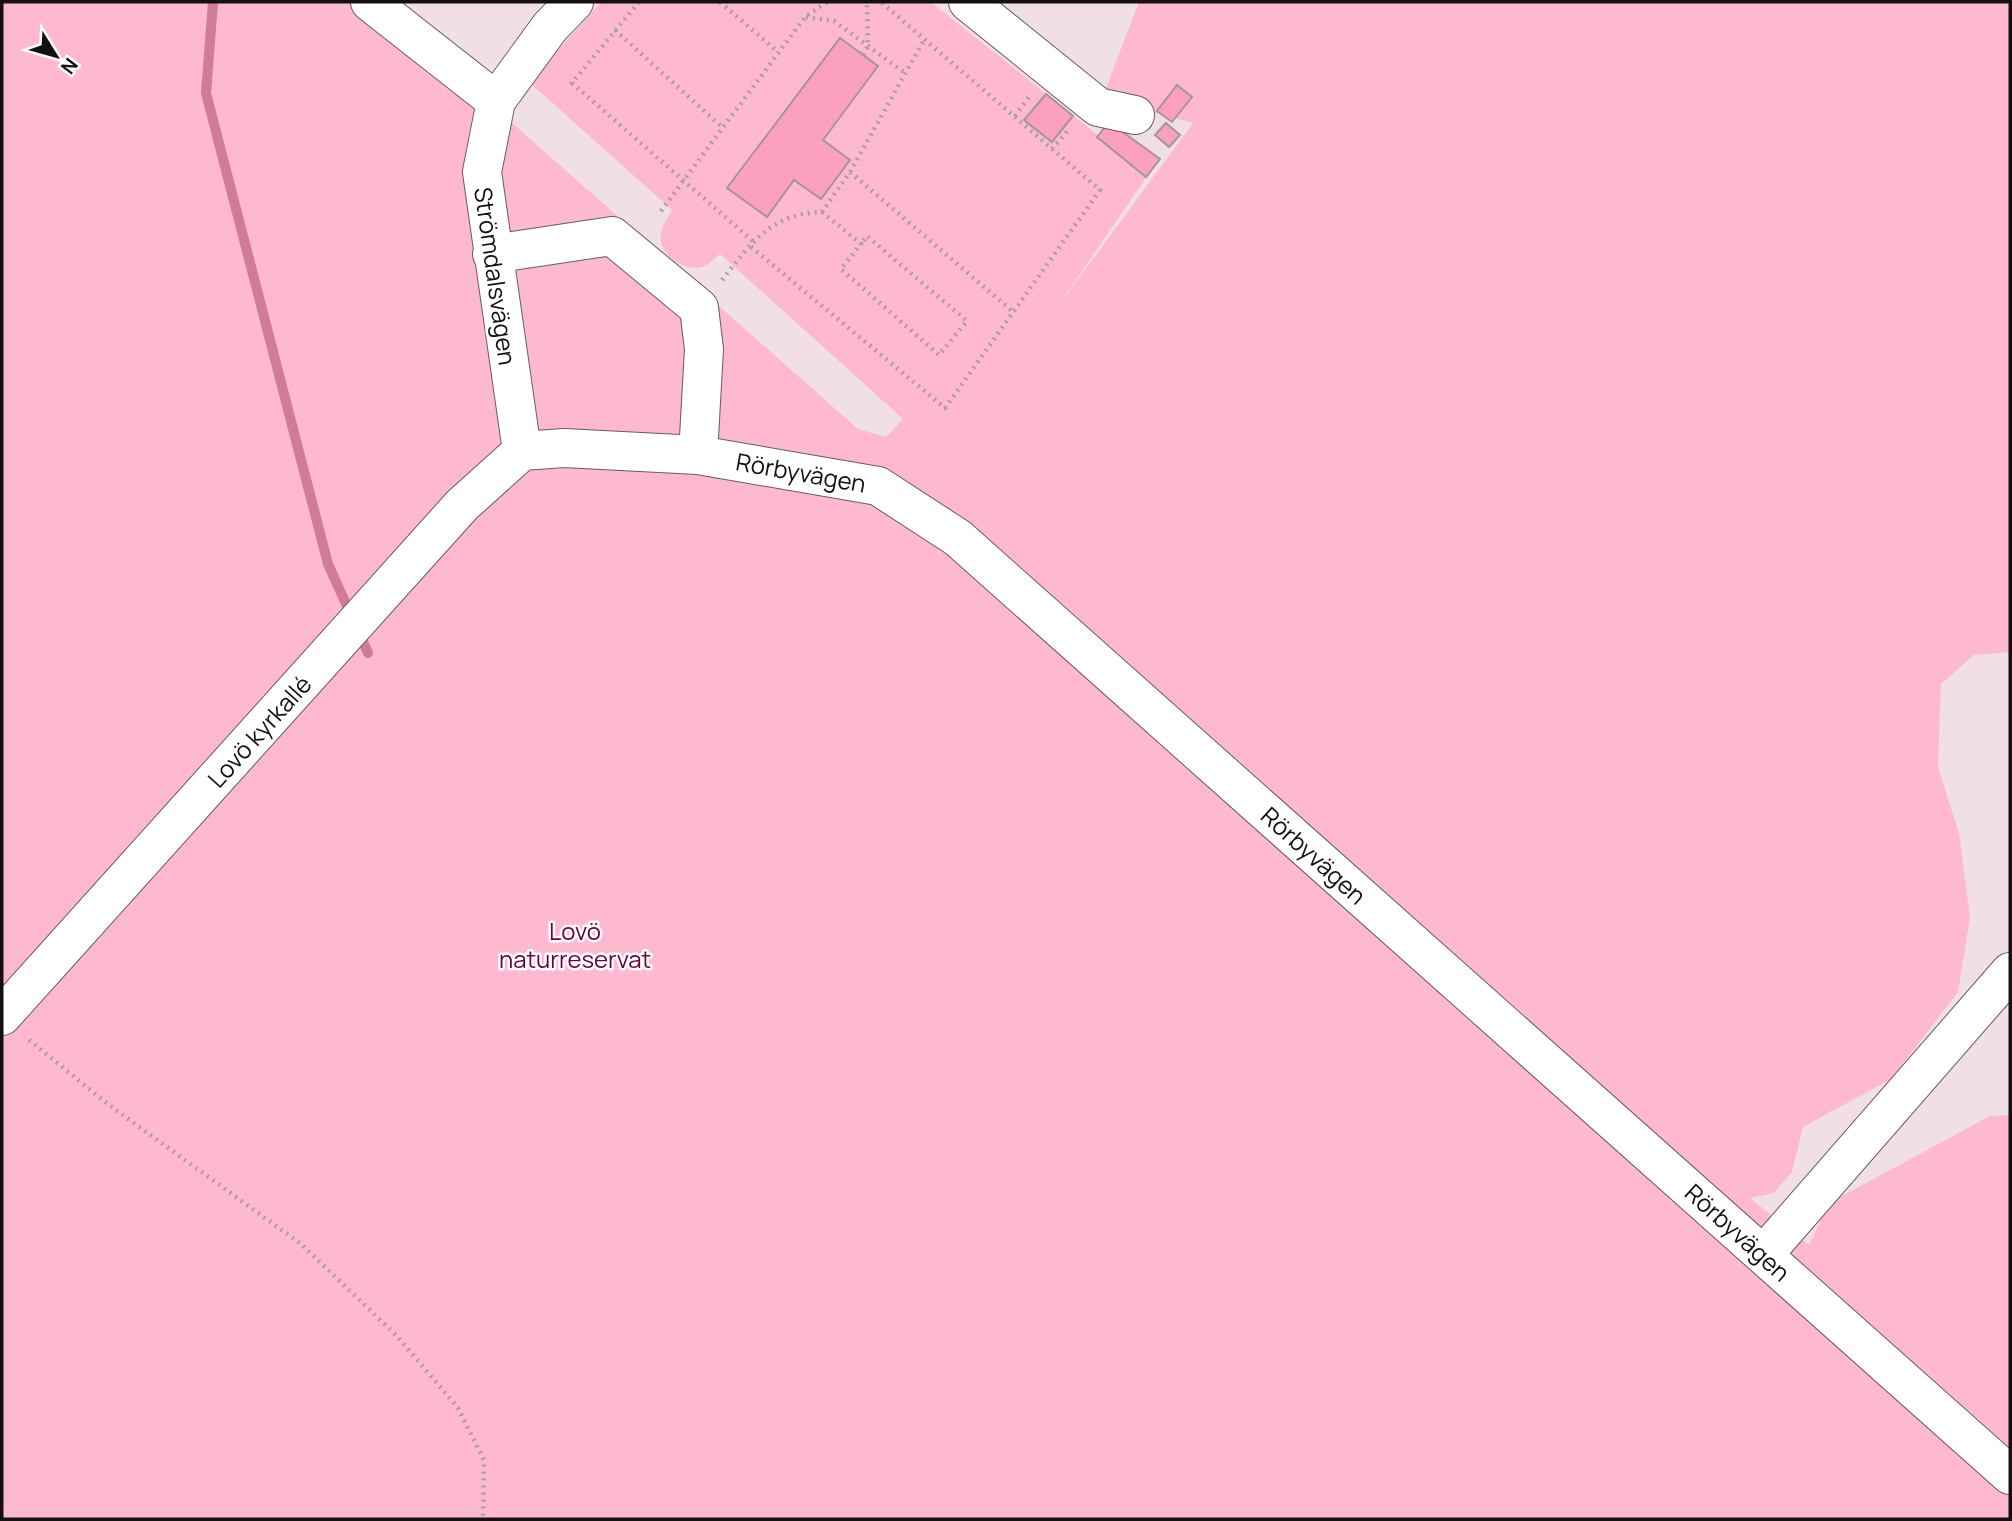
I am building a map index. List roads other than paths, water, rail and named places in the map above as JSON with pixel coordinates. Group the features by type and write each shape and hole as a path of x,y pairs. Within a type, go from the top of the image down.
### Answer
{"street":[{"path":"370,2 496,101"},
{"name":"Strömdalsvägen","path":"522,451 481,172 496,101 550,27 574,2"},
{"path":"968,2 1098,107 1135,115"},
{"path":"492,254 612,236 699,308 704,349 698,455"},
{"name":"Rörbyvägen","path":"522,451 564,448 698,455 878,486 958,538 2010,1475"},
{"name":"Lovö kyrkallé","path":"12,1026 462,505 522,451"},
{"path":"1764,1254 2010,972"}],"waterway":[{"path":"213,2 206,93 328,564 351,615"},
{"path":"358,630 368,653"}],"park label":[{"name":"Lovö naturreservat","path":"575,944"}]}
